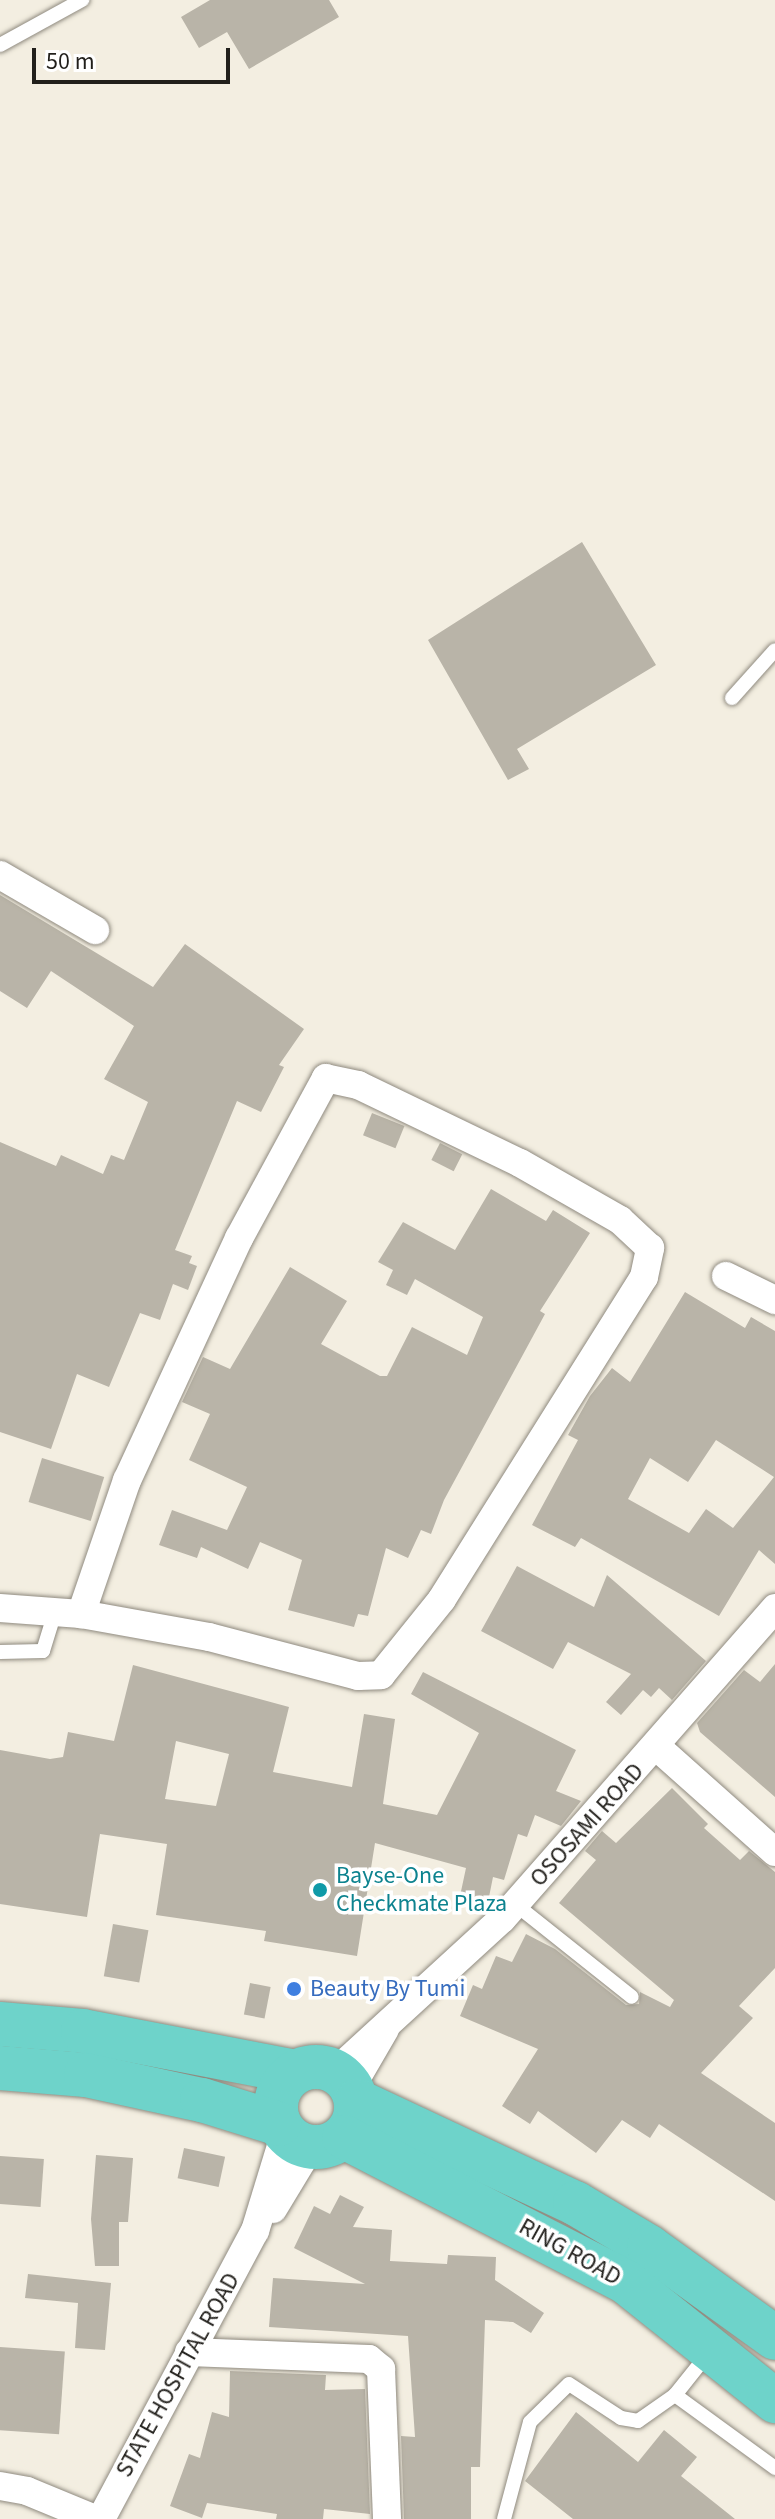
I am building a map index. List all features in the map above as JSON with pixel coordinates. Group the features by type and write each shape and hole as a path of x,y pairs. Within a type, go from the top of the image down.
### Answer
{"main road":[{"name":"RING ROAD","path":"0,2024 83,2031 320,2109 575,2203 649,2247 775,2338"},
{"name":"RING ROAD","path":"0,2068 86,2075 202,2100 320,2109 626,2282 775,2401"}],"street":[{"path":"0,875 95,930"},
{"path":"0,1608 68,1613 209,1637 358,1676 381,1675 442,1599 644,1277 650,1248 620,1220 520,1163 358,1085 326,1078 239,1238 68,1613"},
{"path":"726,1276 775,1300"},
{"name":"OSOSAMI ROAD","path":"385,2028 515,1904 657,1747 775,1608"},
{"path":"657,1747 775,1852"},
{"name":"STATE HOSPITAL ROAD","path":"101,2519 320,2109 368,2065 385,2028"},
{"path":"189,2352 369,2359 381,2369 387,2519"},
{"path":"0,2486 27,2491 95,2519"}],"lane":[{"path":"0,45 82,0"},
{"path":"732,698 775,650"},
{"path":"0,1652 43,1651 68,1613"},
{"path":"515,1904 632,1997"},
{"path":"504,2519 530,2422 569,2384 621,2418 638,2421 675,2395 712,2348"},
{"path":"675,2395 775,2468"}],"building":[{"path":"210,0 329,0 339,17 249,69 227,32 199,48 181,17"},
{"path":"582,542 656,665 517,749 529,769 508,780 428,640"},
{"path":"0,895 153,987 185,944 304,1029 279,1065 284,1067 261,1112 237,1101 175,1250 192,1256 189,1263 197,1266 188,1290 173,1284 160,1320 140,1313 109,1387 77,1374 51,1449 0,1432 0,1142 56,1166 61,1155 103,1174 111,1155 124,1160 148,1102 104,1079 134,1026 51,971 27,1008 0,991"},
{"path":"372,1113 404,1126 395,1148 363,1135"},
{"path":"440,1143 462,1154 454,1171 431,1160"},
{"path":"491,1189 546,1221 553,1210 590,1233 540,1311 545,1314 444,1500 431,1534 421,1530 408,1558 386,1548 368,1616 358,1614 354,1627 288,1610 302,1560 260,1542 248,1569 201,1547 197,1558 159,1545 172,1510 227,1530 247,1487 189,1460 210,1414 182,1402 203,1357 230,1369 290,1267 347,1301 321,1344 380,1376 387,1376 412,1327 467,1355 483,1317 415,1279 407,1295 386,1285 393,1270 378,1262 403,1222 455,1250"},
{"path":"685,1292 745,1328 751,1317 775,1331 775,1564 759,1550 719,1616 581,1538 575,1547 532,1525 578,1440 568,1435 590,1396 612,1368 630,1382","holes":["716,1440 774,1477 733,1528 706,1509 689,1533 628,1499 650,1458 688,1482"]},
{"path":"42,1458 104,1477 91,1521 29,1502"},
{"path":"517,1566 594,1607 607,1575 706,1661 672,1700 659,1688 651,1697 643,1690 621,1715 606,1702 631,1674 568,1642 553,1669 481,1631"},
{"path":"775,1664 775,1797 700,1732 697,1723 744,1670 760,1682"},
{"path":"133,1665 289,1707 273,1772 352,1787 364,1714 395,1719 383,1804 437,1815 479,1733 411,1694 423,1672 576,1750 556,1791 581,1801 561,1826 535,1815 527,1837 518,1834 504,1880 493,1877 488,1902 460,1896 466,1868 375,1843 357,1956 264,1941 266,1931 156,1915 167,1844 100,1834 87,1917 0,1904 0,1750 50,1759 63,1757 68,1732 114,1741","holes":["176,1741 229,1754 216,1806 165,1799"]},
{"path":"672,1788 708,1824 704,1828 740,1860 749,1851 775,1872 775,1968 739,2006 753,2018 701,2073 775,2123 775,2201 659,2124 650,2138 622,2120 596,2153 538,2111 530,2124 502,2106 538,2049 460,2016 473,1985 482,1989 496,1956 512,1962 526,1934 555,1949 626,2005 639,2004 640,1992 670,2007 674,2000 559,1903 596,1860 585,1851 602,1831 616,1843"},
{"path":"113,1924 148,1930 139,1982 104,1976"},
{"path":"250,1983 271,1987 265,2018 244,2014"},
{"path":"184,2148 225,2157 219,2187 178,2178"},
{"path":"96,2155 133,2158 128,2222 119,2222 119,2266 95,2266 91,2219"},
{"path":"0,2156 44,2159 41,2207 0,2204"},
{"path":"340,2195 364,2207 353,2227 392,2230 390,2261 447,2264 448,2255 496,2257 495,2280 544,2313 531,2333 513,2322 485,2320 480,2467 471,2467 471,2519 404,2519 401,2436 415,2437 408,2336 269,2327 273,2278 365,2284 294,2248 314,2206 330,2214"},
{"path":"28,2274 111,2283 105,2350 75,2348 78,2303 25,2298"},
{"path":"0,2347 65,2352 59,2434 0,2430"},
{"path":"230,2371 326,2375 325,2390 365,2389 370,2514 324,2509 323,2519 276,2519 277,2514 207,2503 202,2518 170,2506 189,2454 200,2458 212,2412 229,2417"},
{"path":"576,2412 638,2462 664,2430 697,2457 681,2476 735,2519 573,2519 525,2481"}],"place":[{"name":"Bayse-One Checkmate Plaza","path":"320,1890"},
{"name":"Beauty By Tumi","path":"294,1989"}]}
